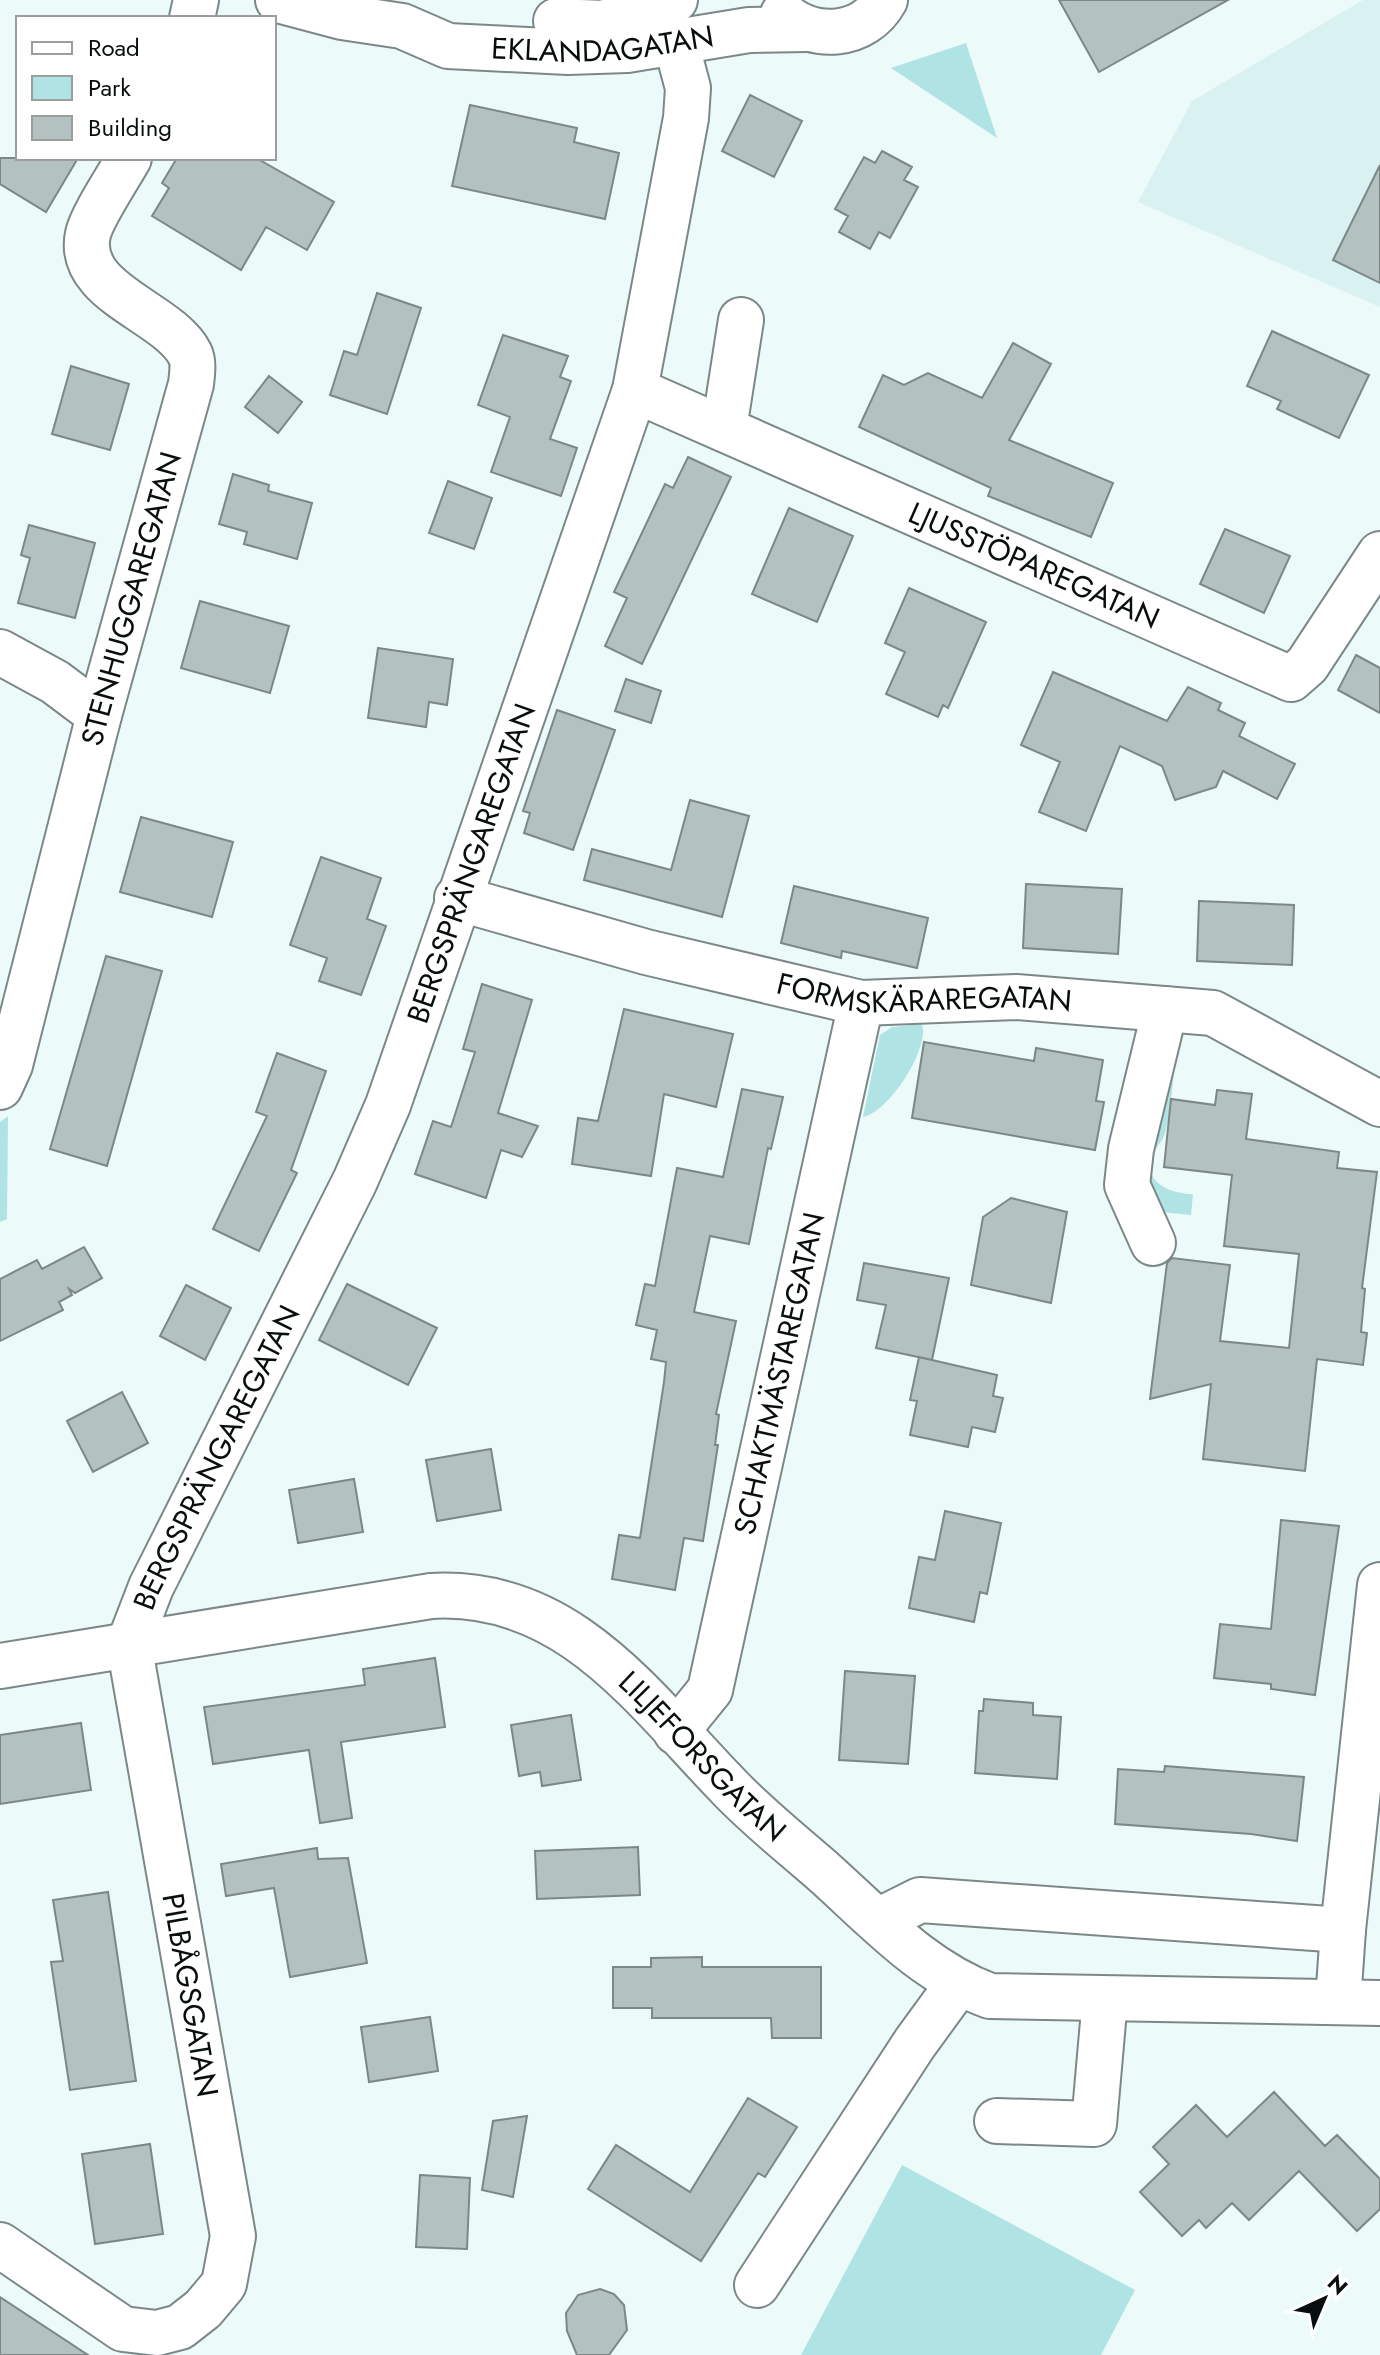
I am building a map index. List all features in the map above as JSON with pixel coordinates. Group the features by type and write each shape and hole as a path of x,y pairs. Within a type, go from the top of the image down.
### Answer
{"street":[{"name":"EKLANDAGATAN","path":"278,0 376,16 603,23 675,0"},
{"path":"772,0 789,19 807,29"},
{"name":"EKLANDAGATAN","path":"376,16 448,46 568,52 676,43 749,30 848,30 891,2"},
{"name":"BERGSPRÄNGAREGATAN","path":"129,1644 151,1587 361,1168 388,1105 635,390 686,118 688,88 676,43"},
{"name":"STENHUGGAREGATAN","path":"0,1087 10,1065 99,715 191,384 192,357 177,335 107,286 92,269 88,235 128,160"},
{"path":"724,429 741,320"},
{"name":"LJUSSTÖPAREGATAN","path":"635,390 1291,679 1307,665 1380,554"},
{"path":"0,652 55,682 99,715"},
{"name":"FORMSKÄRAREGATAN","path":"457,898 646,952 861,1003 1016,997 1213,1013 1380,1104"},
{"name":"SCHAKTMÄSTAREGATAN","path":"676,1732 710,1690 861,1003"},
{"path":"1153,1243 1127,1185 1131,1149 1165,1009"},
{"path":"1359,2003 1343,1930 1380,1585"},
{"name":"LILJEFORSGATAN","path":"0,1666 431,1596 469,1594 516,1607 589,1646 625,1677 733,1791 919,1958 958,1984 990,1996 1359,2003"},
{"name":"PILBÅGSGATAN","path":"0,2245 123,2329 157,2333 180,2327 203,2309 224,2284 233,2236 129,1644"},
{"path":"878,1921 920,1900 1343,1930"},
{"path":"757,2285 915,2043 958,1984"},
{"path":"997,2121 1094,2124 1105,1999"}],"shaded area":[{"path":"1363,0 1380,0 1380,307 1138,202 1192,101"}],"green space":[{"path":"966,43 997,138 891,68"},
{"path":"922,1024 920,1049 905,1078 884,1104 863,1117 880,1035 892,1027"},
{"path":"1162,1036 1177,1039 1168,1122 1151,1157 1151,1173 1160,1184 1172,1191 1193,1194 1191,1215 1151,1211 1143,1195 1140,1174 1143,1126"},
{"path":"8,1116 7,1219 0,1222 0,1122"},
{"path":"902,2165 1135,2290 1101,2355 801,2355"}],"building":[{"path":"1059,0 1228,0 1099,72"},
{"path":"750,95 802,121 774,177 722,151"},
{"path":"470,105 577,128 574,142 619,153 605,219 452,186"},
{"path":"882,151 912,167 904,180 918,187 890,238 879,232 870,249 839,232 848,216 835,209 864,157 875,163"},
{"path":"0,158 77,160 46,212 0,184"},
{"path":"176,160 260,160 334,202 307,250 266,227 241,270 152,216 169,188 162,183"},
{"path":"1380,165 1380,283 1333,260"},
{"path":"377,293 421,308 387,414 330,395 344,351 357,355"},
{"path":"1272,331 1369,375 1339,438 1277,409 1281,401 1247,386"},
{"path":"503,335 568,356 560,377 571,381 550,439 577,448 561,496 491,472 510,417 478,405"},
{"path":"1013,343 1051,364 1009,440 1113,483 1091,537 988,496 991,488 859,427 883,375 904,385 928,373 982,398"},
{"path":"71,366 129,384 110,450 52,434"},
{"path":"269,376 302,402 278,433 245,407"},
{"path":"688,457 731,477 642,664 605,646 627,598 614,592 665,484 673,488"},
{"path":"233,474 269,485 268,491 312,503 297,559 244,544 247,532 219,524"},
{"path":"448,481 492,498 474,549 429,533"},
{"path":"789,508 853,536 817,622 752,594"},
{"path":"29,525 95,543 75,618 18,603 30,558 21,555"},
{"path":"1225,529 1290,556 1264,613 1200,584"},
{"path":"909,588 986,622 948,708 943,705 938,717 886,694 905,652 885,643"},
{"path":"200,601 289,626 270,693 181,668"},
{"path":"378,648 453,659 447,705 429,702 426,727 368,718"},
{"path":"1356,655 1380,668 1380,713 1338,690"},
{"path":"1053,672 1167,721 1188,687 1221,703 1218,710 1245,723 1239,736 1295,764 1277,799 1223,771 1216,787 1175,800 1162,766 1120,746 1086,831 1039,812 1060,762 1021,745"},
{"path":"626,679 661,691 651,723 615,711"},
{"path":"557,710 615,730 573,850 524,833 530,813 523,811"},
{"path":"690,800 749,816 722,917 584,880 592,849 671,870"},
{"path":"141,817 233,842 212,917 120,892"},
{"path":"321,857 381,878 367,919 386,926 361,995 319,981 327,958 290,945"},
{"path":"1026,884 1122,889 1118,954 1023,948"},
{"path":"794,886 928,918 917,968 842,951 841,958 781,943"},
{"path":"1199,901 1294,905 1292,965 1197,961"},
{"path":"106,956 162,971 107,1166 50,1149"},
{"path":"482,984 532,1000 498,1113 538,1126 522,1157 501,1150 486,1198 415,1174 433,1121 451,1127 475,1052 463,1049"},
{"path":"624,1009 733,1034 716,1107 664,1094 651,1176 572,1164 578,1118 598,1121"},
{"path":"924,1042 1034,1061 1036,1048 1103,1060 1096,1101 1104,1102 1095,1150 912,1118"},
{"path":"277,1053 326,1071 291,1170 297,1173 259,1251 213,1229 267,1116 256,1112"},
{"path":"742,1089 783,1097 771,1149 768,1148 749,1244 710,1236 694,1312 736,1321 716,1414 719,1415 715,1445 718,1445 703,1541 684,1538 675,1590 612,1579 619,1535 640,1538 664,1382 666,1362 651,1359 657,1330 636,1325 645,1284 655,1286 677,1168 723,1177"},
{"path":"1217,1090 1252,1094 1246,1139 1339,1152 1337,1168 1377,1172 1362,1288 1365,1289 1361,1332 1367,1333 1363,1365 1317,1359 1305,1471 1203,1459 1211,1384 1150,1399 1167,1263 1172,1258 1230,1265 1220,1341 1289,1348 1299,1254 1224,1246 1232,1175 1164,1167 1171,1099 1215,1105"},
{"path":"1011,1198 1067,1212 1051,1303 971,1285 983,1217"},
{"path":"84,1247 102,1278 75,1293 69,1289 72,1295 59,1302 63,1310 0,1341 0,1279 37,1260 42,1269"},
{"path":"864,1263 949,1278 932,1360 876,1348 886,1305 857,1300"},
{"path":"347,1284 437,1328 408,1385 319,1340"},
{"path":"186,1285 231,1308 205,1360 160,1336"},
{"path":"919,1357 997,1375 993,1396 1003,1398 995,1432 972,1427 968,1447 910,1435 917,1401 910,1400"},
{"path":"122,1392 148,1443 93,1472 67,1421"},
{"path":"491,1449 501,1510 437,1521 426,1460"},
{"path":"354,1479 363,1532 298,1543 289,1490"},
{"path":"945,1511 1001,1523 987,1594 980,1592 974,1622 909,1608 919,1557 935,1560"},
{"path":"1281,1520 1339,1526 1315,1695 1271,1689 1271,1684 1214,1678 1220,1624 1271,1629"},
{"path":"435,1658 445,1727 341,1742 352,1818 320,1823 309,1750 213,1764 204,1707 365,1685 363,1669"},
{"path":"845,1671 915,1676 908,1764 839,1760"},
{"path":"984,1699 1033,1703 1033,1715 1061,1717 1057,1779 975,1773 979,1711 983,1711"},
{"path":"571,1715 581,1780 542,1786 540,1772 519,1776 511,1725"},
{"path":"81,1723 91,1790 0,1804 0,1735"},
{"path":"1165,1766 1304,1777 1297,1841 1251,1834 1115,1824 1118,1769 1164,1772"},
{"path":"638,1847 640,1895 537,1899 535,1851"},
{"path":"317,1848 318,1859 348,1858 367,1963 290,1977 274,1888 226,1896 221,1864"},
{"path":"108,1892 136,2081 70,2090 51,1962 63,1961 53,1900"},
{"path":"702,1957 702,1967 821,1967 821,2038 772,2038 771,2018 652,2018 652,2008 613,2008 613,1967 651,1967 651,1958"},
{"path":"430,2017 438,2071 369,2082 361,2027"},
{"path":"1274,2092 1325,2146 1337,2135 1380,2179 1380,2209 1357,2231 1299,2171 1249,2220 1232,2203 1206,2228 1199,2220 1182,2236 1140,2192 1169,2164 1153,2147 1196,2105 1227,2137"},
{"path":"748,2098 797,2127 765,2177 758,2173 701,2261 588,2189 616,2145 690,2192"},
{"path":"527,2116 513,2197 482,2190 493,2121"},
{"path":"150,2144 163,2234 95,2244 82,2154"},
{"path":"420,2175 470,2178 467,2249 416,2247"},
{"path":"600,2289 614,2294 624,2305 627,2330 609,2355 577,2355 567,2331 566,2313 578,2295"},
{"path":"0,2297 88,2355 0,2355"}]}
